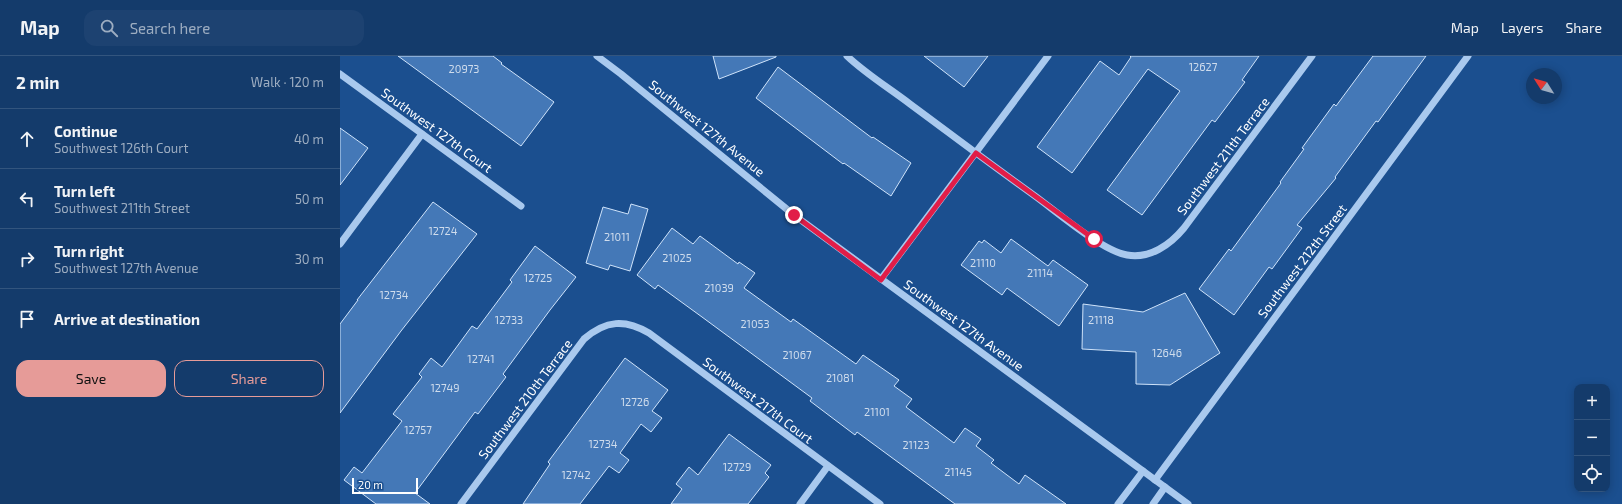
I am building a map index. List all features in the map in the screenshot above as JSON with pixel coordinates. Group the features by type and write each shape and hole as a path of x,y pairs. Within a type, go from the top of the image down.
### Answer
{"street":[{"name":"Southwest 127th Avenue","path":"597,56 794,215 1188,504"},
{"path":"847,56 976,153"},
{"path":"881,280 1048,56"},
{"name":"Southwest 211th Terrace","path":"976,153 1106,247 1118,253 1140,256 1153,252 1175,239 1312,56"},
{"name":"Southwest 212th Street","path":"1155,480 1468,56"},
{"name":"Southwest 127th Court","path":"340,74 521,206"},
{"path":"340,244 422,134"},
{"name":"Southwest 217th Court","path":"619,323 631,324 649,333 880,504"},
{"name":"Southwest 210th Terrace","path":"461,504 584,339 594,330 606,325 619,323"},
{"path":"800,504 828,466"},
{"path":"1118,504 1143,470"},
{"path":"1153,504 1165,487"}],"building":[{"path":"398,56 493,56 502,63 501,64 554,102 521,146"},
{"path":"713,56 776,56 776,57 719,79"},
{"path":"924,56 988,56 964,87"},
{"path":"1130,56 1259,56 1242,80 1245,82 1215,122 1212,120 1142,215 1107,190 1180,91 1148,69 1072,173 1037,147 1100,61 1119,75 1131,57"},
{"path":"1373,56 1426,56 1378,122 1376,121 1335,177 1336,178 1297,225 1302,228 1272,269 1269,267 1234,315 1199,289 1229,249 1231,251 1281,183 1280,182 1304,149 1302,148 1334,104 1336,106"},
{"path":"778,67 872,138 873,137 911,163 891,196 844,163 843,164 756,98"},
{"path":"340,128 368,148 340,185"},
{"path":"433,202 477,234 401,331 340,413 340,324"},
{"path":"631,204 648,209 630,271 610,265 608,270 586,263 603,207 628,214"},
{"path":"672,228 693,244 700,236 738,264 739,262 755,273 744,288 791,322 793,319 856,364 863,355 899,380 894,386 912,399 906,407 954,443 965,428 981,439 976,446 994,460 991,463 1019,484 1025,475 1066,504 955,504 857,432 855,435 810,401 812,398 702,317 658,285 655,289 637,275"},
{"path":"1011,239 1048,266 1053,260 1088,285 1059,326 1007,288 1002,295 961,265 979,241 982,243 984,240 1001,253"},
{"path":"535,246 576,277 503,374 506,377 478,414 475,412 415,493 430,504 376,504 344,480 354,467 362,473 402,421 393,414 422,377 419,374 431,358 442,367 472,326 477,329 512,282 510,280"},
{"path":"1185,293 1220,353 1170,385 1136,384 1136,352 1082,349 1083,304 1143,312"},
{"path":"625,358 668,390 652,411 662,418 651,432 641,424 620,453 629,460 619,473 609,466 580,504 523,504 550,464 548,462"},
{"path":"729,434 771,465 765,473 769,477 748,504 671,504 682,489 676,484 689,467 698,475"}],"route":[{"path":"794,215 881,280 976,153 1094,239"}]}
